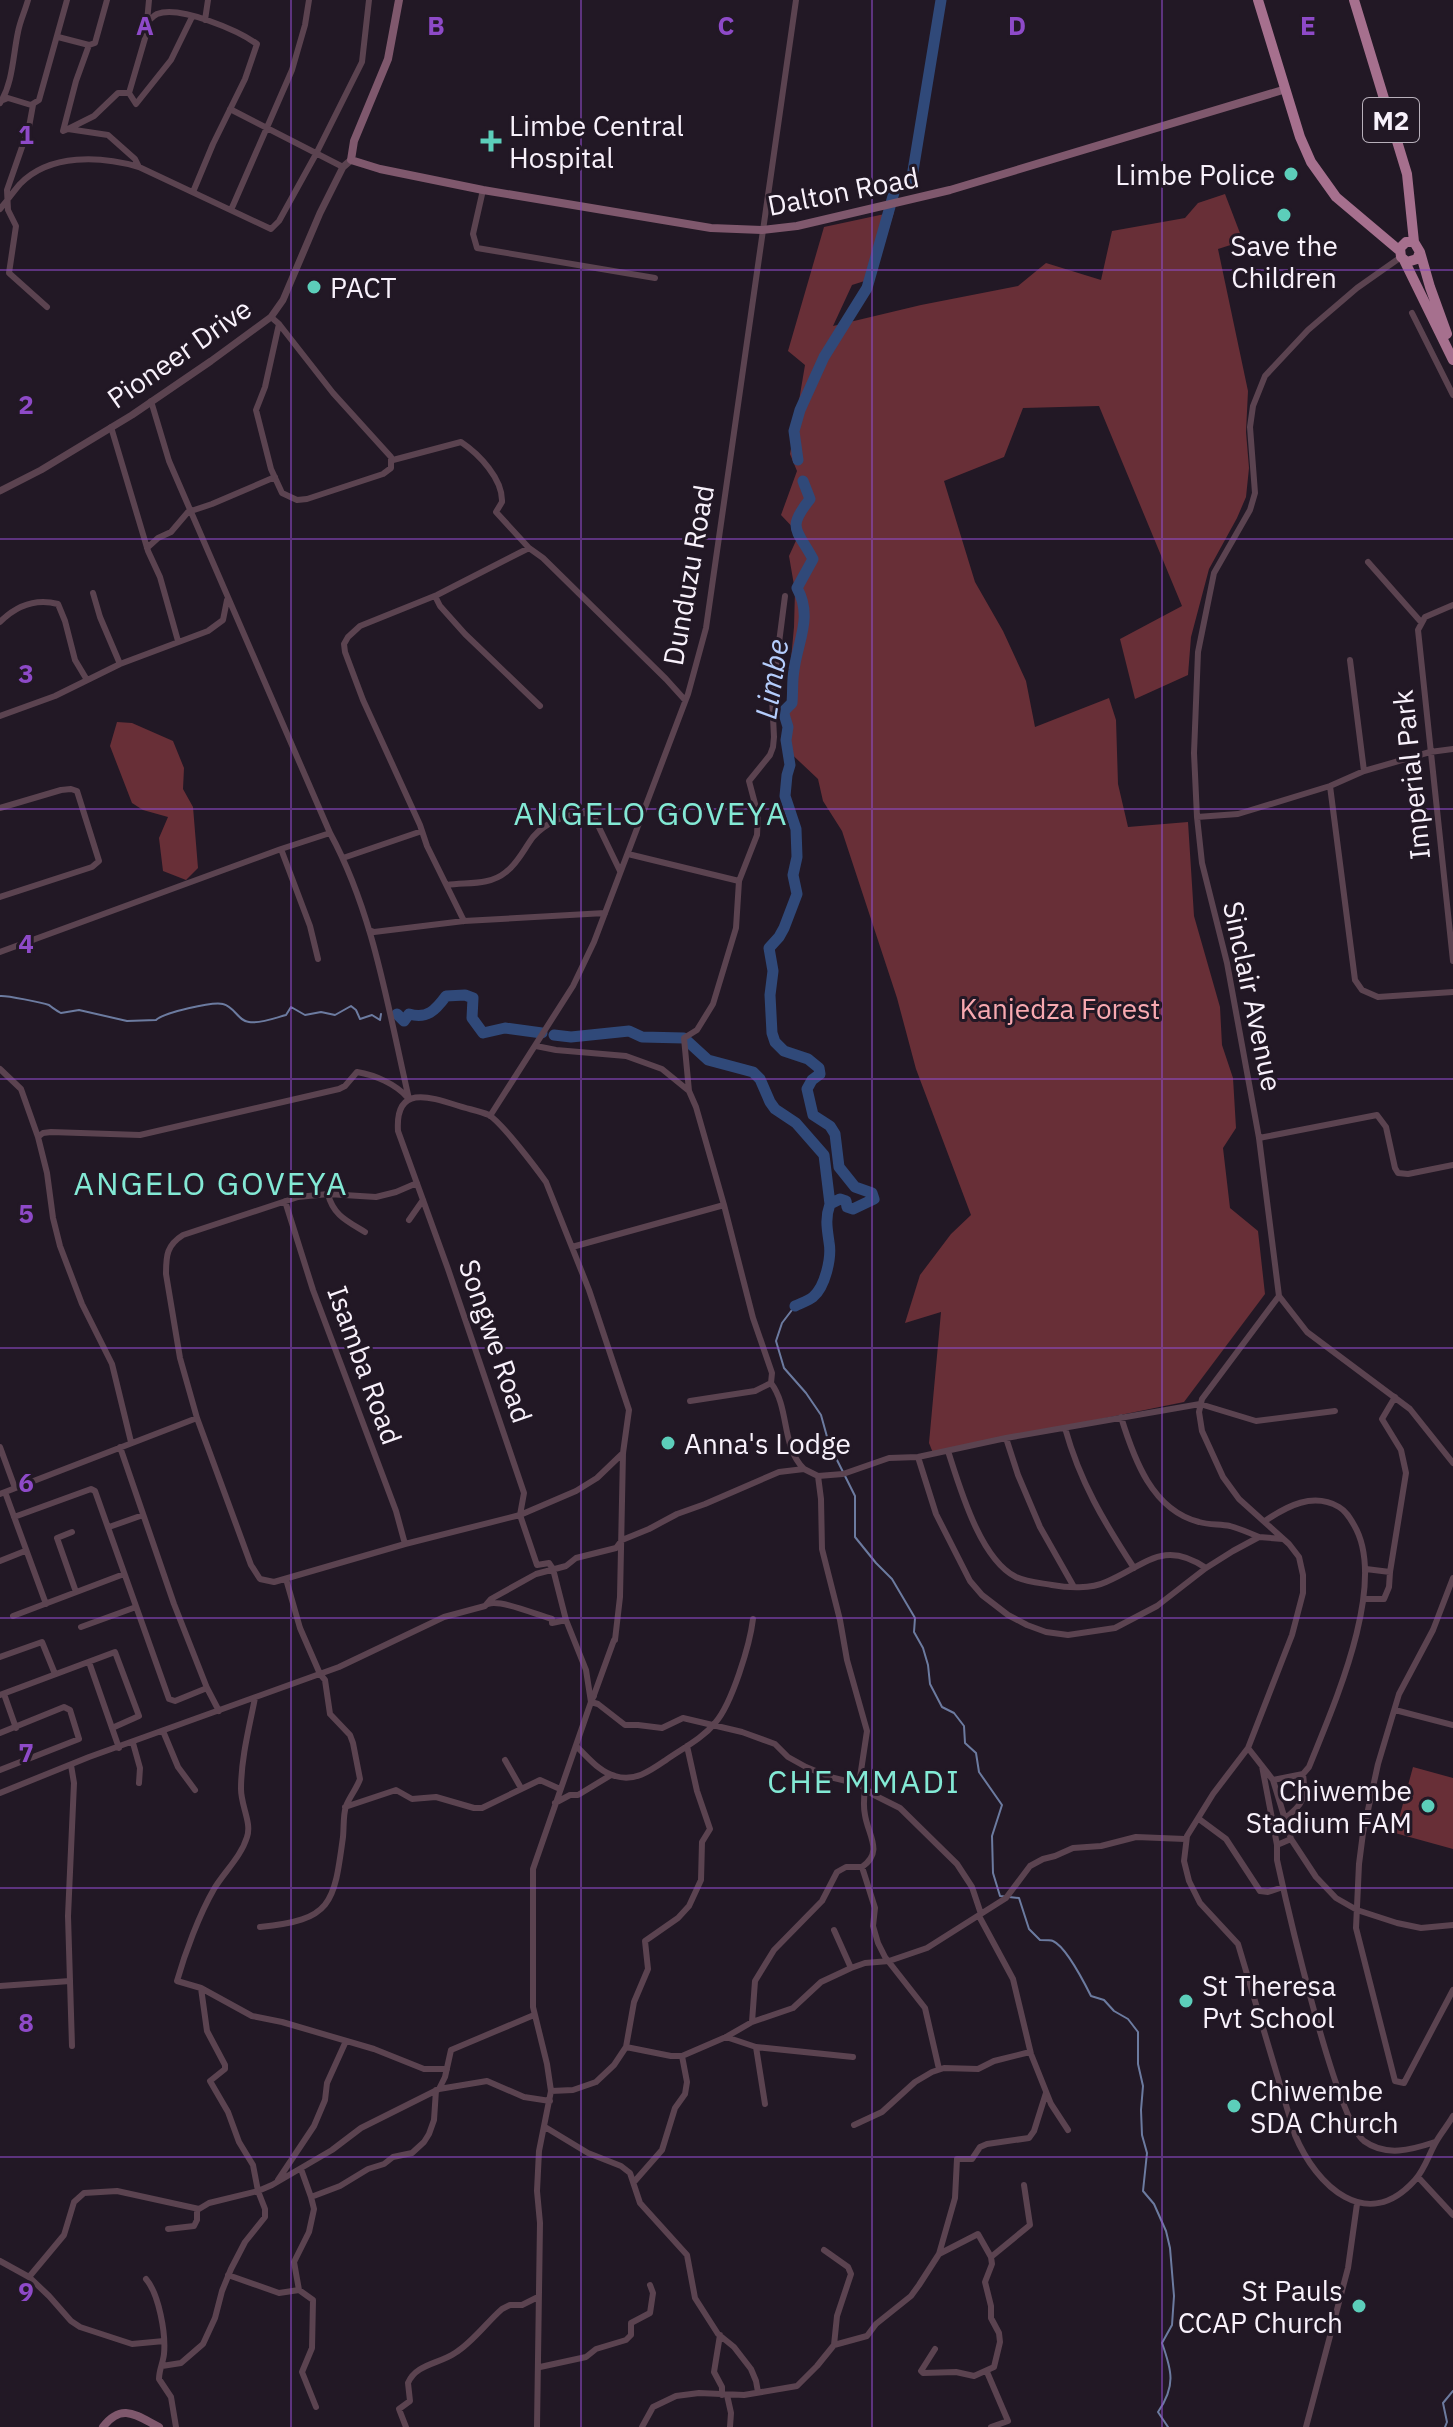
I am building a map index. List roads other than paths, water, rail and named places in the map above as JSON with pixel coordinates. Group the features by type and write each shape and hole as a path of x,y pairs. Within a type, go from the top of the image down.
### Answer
{"highway":[{"path":"1258,0 1300,137 1322,179 1342,202 1402,256 1414,261 1417,247 1406,242 1402,256 1453,360"},
{"name":"M2","path":"1354,0 1407,174 1417,247 1453,348"}],"main road":[{"path":"351,160 354,141 388,59 399,0"},
{"name":"Dalton Road","path":"351,160 483,190 711,228 762,230 887,207 1286,89"},
{"path":"103,2427 116,2414 127,2413 159,2427"}],"street":[{"path":"2,101 28,0"},
{"path":"47,307 9,273 16,226 8,210 7,190 29,127 33,105 39,100 67,0"},
{"path":"58,37 89,45 96,42 107,0"},
{"path":"149,0 146,35 129,93 136,104 171,60 192,17"},
{"path":"205,20 208,0"},
{"path":"231,210 292,70 309,0"},
{"path":"0,209 22,182 46,167 72,159 122,162 139,167 268,229 274,227 316,154 362,62 369,0"},
{"name":"Dunduzu Road","path":"490,1116 573,986 594,942 685,700 706,628 796,0"},
{"path":"147,22 157,14 192,17 225,27 257,44 245,79 193,192"},
{"path":"89,45 63,131 94,116 118,93 129,93"},
{"path":"2,101 8,98 33,105"},
{"path":"230,109 343,167"},
{"path":"68,129 108,135 135,159 139,167"},
{"name":"Pioneer Drive","path":"0,491 111,427 271,317 283,300 343,167 351,160"},
{"path":"483,190 473,234 477,248 655,278"},
{"name":"Sinclair Avenue","path":"1279,1296 1259,1138 1227,963 1202,863 1194,753 1198,652 1214,573 1250,510 1255,493 1250,427 1253,406 1265,376 1290,348 1346,297 1402,256"},
{"path":"1412,313 1453,395"},
{"path":"271,317 393,460"},
{"path":"279,324 265,387 256,410 282,493 297,500 383,474 391,468 393,460"},
{"path":"151,401 169,461 343,858 369,930 409,1099"},
{"path":"111,427 178,641"},
{"path":"393,460 461,442 475,450 500,487 502,502 496,512 685,700"},
{"path":"147,548 171,532 188,512 275,477"},
{"path":"464,921 363,700 344,644 360,626 435,596 529,548"},
{"path":"1368,562 1421,622 1453,605"},
{"path":"93,593 120,664"},
{"path":"435,596 465,634 540,706"},
{"path":"785,596 772,697 774,737 770,755 749,781 758,815 757,835 739,881 736,928 713,1004 697,1030 684,1038 689,1091 724,1205 753,1318 772,1373 771,1383 782,1409 792,1454 804,1469 818,1476 843,1474 889,1458 918,1457 1006,1438 1200,1404 1256,1421 1335,1411"},
{"path":"0,716 55,696 120,664 216,627 223,620 228,598"},
{"path":"0,622 27,604 58,604 75,660 87,680"},
{"name":"Imperial Park","path":"1421,622 1418,630 1453,961"},
{"path":"1350,660 1364,771"},
{"path":"1197,817 1238,814 1330,786 1364,771 1430,752 1453,749"},
{"path":"1330,786 1355,980 1362,990 1378,997 1453,992"},
{"path":"0,808 61,790 77,791 99,861 92,867 0,897"},
{"path":"447,885 487,882 505,873 518,860 533,836 547,825 579,813 588,813 595,819 620,872"},
{"path":"343,858 422,831"},
{"path":"0,952 330,833"},
{"path":"281,849 310,926 318,959"},
{"path":"628,854 739,881"},
{"path":"369,930 605,913"},
{"path":"536,1046 626,1056 662,1069 689,1091"},
{"path":"0,1069 21,1089 38,1137 60,1246 82,1304 112,1364 131,1442"},
{"path":"38,1137 51,1132 140,1135 176,1128 244,1109 339,1089 357,1072 398,1088 409,1099"},
{"path":"409,1099 433,1098 490,1116 546,1182 613,1358 629,1410 623,1453 619,1616 615,1640 533,1869 534,2015 551,2091 539,2151 537,2191 540,2223 537,2427"},
{"name":"Songwe Road","path":"409,1099 403,1103 397,1119 398,1131 524,1493 520,1515 537,1565 549,1563 553,1569"},
{"path":"1259,1138 1377,1115 1386,1127 1398,1173 1408,1174 1453,1165"},
{"path":"417,1183 376,1197 328,1194 298,1197 183,1235 169,1247 166,1274 180,1358 197,1418 254,1572 265,1581 274,1582 520,1515 576,1491 597,1478 623,1453"},
{"path":"328,1194 337,1214 365,1232"},
{"path":"409,1220 423,1199"},
{"name":"Isamba Road","path":"285,1201 313,1290 396,1511 405,1544"},
{"path":"572,1247 724,1205"},
{"path":"1453,1463 1413,1412 1312,1336 1279,1296 1200,1404 1202,1431 1217,1468 1236,1496 1285,1539 1296,1553 1301,1564 1303,1593 1292,1635 1248,1748 1211,1797 1185,1839 1184,1861 1189,1881 1202,1905 1238,1944 1298,2142 1327,2184 1357,2204 1388,2200 1418,2177 1453,2116"},
{"path":"690,1401 755,1391 771,1383"},
{"path":"1364,1599 1382,1600 1389,1584 1406,1473 1401,1450 1382,1419 1395,1397"},
{"path":"1121,1417 1144,1476 1168,1508 1197,1522 1232,1527 1259,1537 1285,1539"},
{"path":"46,1604 2,1493 197,1418"},
{"path":"1065,1428 1074,1460 1091,1499 1134,1568"},
{"path":"1006,1438 1040,1527 1074,1587"},
{"path":"0,1447 15,1488"},
{"path":"120,1447 174,1604 219,1711"},
{"path":"948,1451 983,1543 994,1560 1020,1579 1057,1586 1102,1584 1164,1554 1189,1557 1206,1568"},
{"path":"918,1457 936,1514 970,1581 983,1596 1027,1625 1046,1632 1068,1635 1115,1628 1154,1608 1206,1568 1259,1537"},
{"path":"485,1606 491,1599 536,1574 566,1566 576,1558 616,1548 622,1540 677,1514 779,1472 804,1469"},
{"path":"752,2022 755,1981 774,1950 822,1901 836,1873 846,1867 862,1867 871,1860 875,1846 865,1817 862,1786 867,1731 822,1549 818,1476"},
{"path":"14,1517 91,1489 95,1491 169,1699 175,1701 207,1688"},
{"path":"1265,1521 1284,1509 1306,1501 1328,1502 1345,1511 1357,1530 1366,1569 1364,1599 1337,1697 1309,1767 1303,1774 1273,1780"},
{"path":"109,1527 143,1515"},
{"path":"72,1532 57,1538 76,1592"},
{"path":"0,1561 25,1551"},
{"path":"553,1569 566,1620 586,1670 592,1700 625,1725 662,1728 683,1718 775,1744 788,1757 806,1767 862,1786 900,1808 957,1864 972,1887 980,1915 1015,1983 1030,2052 1052,2107 1068,2130"},
{"path":"1366,1569 1390,1572"},
{"path":"13,1616 124,1574"},
{"path":"1453,1578 1433,1630 1402,1686 1378,1764 1358,1871 1356,1928 1395,2081 1404,2083 1453,1990"},
{"path":"260,1927 308,1918 330,1901 345,1807 356,1789 360,1774 350,1735 330,1714 325,1680 300,1628 286,1579"},
{"path":"0,1793 320,1674 389,1645 444,1617 494,1601 552,1619 552,1623 566,1620"},
{"path":"81,1627 136,1607"},
{"path":"576,1746 599,1768 626,1778 651,1770 687,1746 713,1725 729,1699 750,1639 753,1619"},
{"path":"0,1657 42,1642 55,1674"},
{"path":"16,1728 2,1695 115,1652 139,1713 137,1719 112,1728"},
{"path":"89,1662 119,1748"},
{"path":"255,1698 241,1782 242,1809 249,1827 248,1836 204,1908 177,1979 201,1988 252,2016 374,2049 424,2069 447,2069"},
{"path":"0,1733 64,1707 68,1708 79,1739 0,1770"},
{"path":"1395,1710 1453,1725"},
{"path":"163,1731 178,1767 195,1790"},
{"path":"133,1743 140,1768 139,1783"},
{"path":"551,2091 573,2090 596,2082 619,2059 626,2047 634,2002 649,1966 645,1941 678,1918 689,1906 701,1880 702,1842 710,1829 687,1746"},
{"path":"1248,1748 1273,1780 1291,1839 1339,1901 1357,1910 1416,1927 1453,1925"},
{"path":"505,1760 521,1788"},
{"path":"1261,1763 1277,1845 1276,1858 1343,2105 1356,2132 1369,2144 1386,2150 1410,2150 1436,2142"},
{"path":"71,1765 74,1783 68,1916 72,2046"},
{"path":"1284,1819 1297,1809 1304,1798 1303,1774"},
{"path":"554,1804 570,1795 578,1795 611,1775"},
{"path":"345,1807 396,1790 412,1799 436,1797 482,1808 542,1779 560,1789"},
{"path":"1199,1819 1226,1839 1260,1891 1283,1887"},
{"path":"626,2047 682,2056 752,2022 793,2008 821,1982 851,1968 889,1961 935,1944 1006,1898 1031,1865 1076,1847 1101,1846 1139,1836 1185,1839"},
{"path":"1277,1845 1291,1839"},
{"path":"862,1867 875,1908 873,1927 878,1943 925,2008 939,2069"},
{"path":"834,1930 851,1968"},
{"path":"0,1986 70,1981"},
{"path":"162,2366 181,2363 203,2344 215,2318 228,2275 245,2242 265,2217 253,2165 210,2081 225,2069 204,2022 205,2003 201,1988"},
{"path":"29,2277 64,2235 74,2202 84,2193 135,2193 197,2209 225,2198 258,2191 301,2169 361,2128 437,2089 443,2083 453,2049 534,2015"},
{"path":"726,2037 756,2047 853,2057"},
{"path":"272,2185 291,2163 314,2126 325,2100 327,2083 346,2041"},
{"path":"756,2047 765,2104"},
{"path":"854,2125 882,2112 919,2079 939,2069 978,2069 994,2061 1030,2052"},
{"path":"634,2182 662,2150 675,2108 685,2094 687,2082 682,2056"},
{"path":"437,2089 487,2081 524,2097 550,2101"},
{"path":"311,2197 333,2189 393,2157 412,2153 424,2142 434,2120 437,2089"},
{"path":"834,2345 867,2336 876,2324 912,2295 939,2254 955,2198 957,2159 972,2159 980,2147 987,2144 1029,2138 1046,2093"},
{"path":"545,2127 588,2153 621,2166 630,2173 640,2203 687,2255 693,2293 720,2335 751,2369 758,2392"},
{"path":"299,2290 294,2262 313,2220 311,2197 301,2169"},
{"path":"1418,2177 1453,2215"},
{"path":"991,2257 1030,2225 1024,2185"},
{"path":"1306,2427 1348,2268 1357,2204"},
{"path":"168,2229 194,2226 197,2209"},
{"path":"935,2349 921,2371 923,2373 956,2372 974,2376 994,2367 1000,2342 991,2318 985,2284 992,2264 991,2257 978,2234 939,2254"},
{"path":"642,2427 653,2407 667,2399 699,2393 744,2395 797,2386 834,2345 837,2316 851,2271 824,2250"},
{"path":"0,2261 29,2277 80,2327 132,2344 164,2341"},
{"path":"228,2275 279,2293 299,2290 312,2298 312,2348 302,2372 316,2407"},
{"path":"146,2279 155,2292 164,2341 159,2379 171,2397 176,2427"},
{"path":"540,2367 586,2357 596,2349 628,2339 631,2323 650,2313 653,2293 650,2285"},
{"path":"406,2427 399,2409 410,2401 408,2383 416,2370 439,2362 461,2349 502,2309 522,2305 538,2297"},
{"path":"720,2335 714,2372 731,2413 730,2427"},
{"path":"987,2372 1008,2421 991,2427"}],"waterway":[{"path":"798,460 794,431 800,410 824,357 867,288 895,189 912,177 941,0"},
{"name":"Limbe","path":"795,1306 813,1297 827,1272 830,1249 827,1214 830,1204 840,1199 853,1209 874,1199 872,1193 855,1187 839,1167 835,1134 830,1126 813,1115 807,1089 820,1074 819,1068 808,1059 784,1051 775,1042 772,1033 770,995 773,971 769,948 784,928 797,894 793,875 797,857 796,829 785,796 790,765 786,740 788,727 784,714 792,703 793,674 803,629 804,609 797,588 813,559 796,529 798,517 810,499 803,481"},
{"path":"397,1014 404,1021 409,1014 430,1012 446,996 465,995 473,998 472,1018 483,1033 505,1028 542,1033"},
{"path":"0,996 49,1005 61,1013 79,1010 127,1021 156,1020 178,1011 218,1004 231,1008 245,1021 253,1022 286,1015 291,1007 305,1015 321,1012 335,1015 351,1006 360,1019 372,1015 380,1020 381,1014"},
{"path":"554,1035 571,1037 629,1031 642,1037 684,1038 708,1060 753,1072 760,1079 775,1109 796,1123 824,1155 830,1204"},
{"path":"795,1306 782,1323 776,1341 784,1368 821,1415 829,1444 855,1496 855,1537 892,1579 915,1618 914,1632 923,1648 930,1684 942,1707 954,1713 964,1726 965,1743 976,1753 979,1772 1002,1805 992,1836 993,1873 1000,1896 1019,1898 1029,1929 1040,1940 1058,1945 1091,1996 1104,2000 1114,2011 1128,2019 1138,2032 1138,2064 1143,2086 1142,2135 1147,2153 1143,2191 1154,2204 1166,2231 1174,2296 1172,2325 1162,2343 1170,2370 1170,2386 1158,2412 1168,2427"},
{"path":"1445,2427 1447,2422 1443,2403 1453,2391"}],"place":[{"name":"Limbe Central Hospital","path":"491,141"},
{"name":"Limbe Police","path":"1291,174"},
{"name":"Save the Children","path":"1284,215"},
{"name":"PACT","path":"314,287"},
{"name":"Anna's Lodge","path":"668,1443"},
{"name":"Chiwembe Stadium FAM","path":"1428,1806"},
{"name":"St Theresa Pvt School","path":"1186,2001"},
{"name":"Chiwembe SDA Church","path":"1234,2106"},
{"name":"St Pauls CCAP Church","path":"1359,2306"}],"district":[{"name":"ANGELO GOVEYA","path":"651,813"},
{"name":"ANGELO GOVEYA","path":"211,1183"},
{"name":"CHE MMADI","path":"864,1781"}],"park label":[{"name":"Kanjedza Forest","path":"1060,1008"}]}
